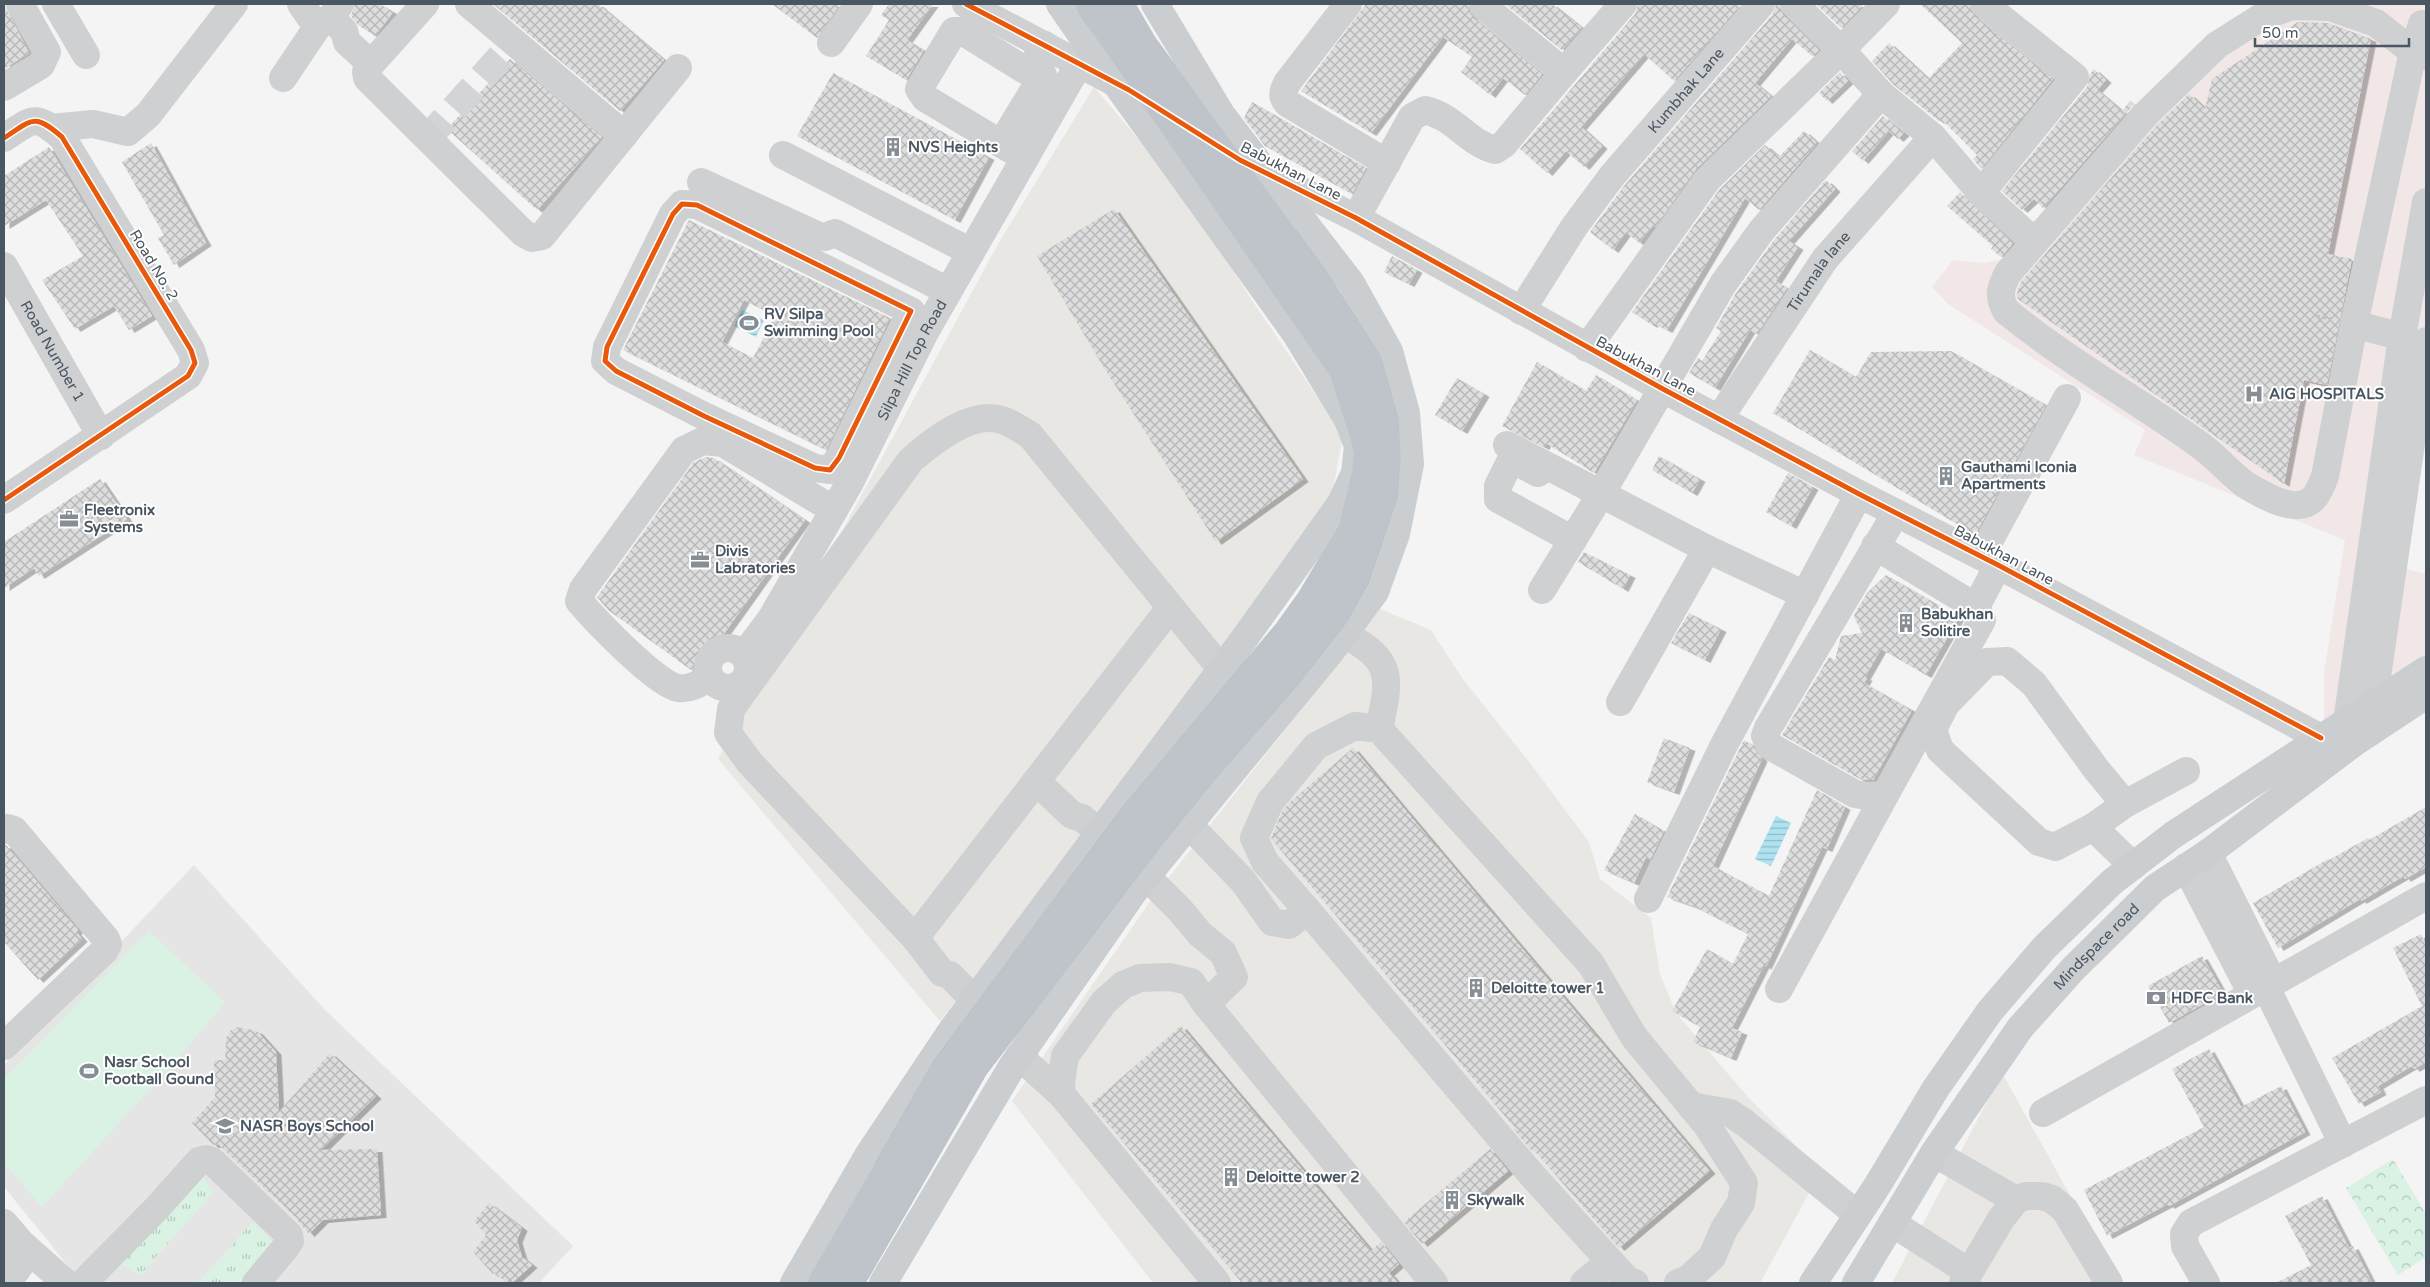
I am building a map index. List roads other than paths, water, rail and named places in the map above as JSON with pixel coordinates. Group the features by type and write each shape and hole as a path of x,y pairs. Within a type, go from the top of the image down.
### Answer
{"highway":[{"path":"849,1283 946,1068 1136,813 1276,647 1311,600 1352,531 1366,474 1368,453 1343,370 1090,4"},
{"path":"822,1283 974,1067 1156,829 1205,769 1284,679 1335,614 1355,578 1382,496 1386,458 1384,421 1367,360 1313,277 1143,45 1119,4"}],"main road":[{"path":"794,1283 870,1154 971,1005 1222,670 1341,503 1355,473 1358,446 1348,420 1296,334 1084,55 1060,4"},
{"path":"883,1283 1019,1056 1146,876 1375,592 1396,534 1410,464 1406,413 1389,350 1351,283 1221,114 1155,4"},
{"path":"1813,1283 1858,1215 1936,1088 1990,1011 2045,947 2112,882 2173,835 2426,670"},
{"name":"Mindspace road","path":"1856,1283 1934,1153 2020,1028 2073,969 2155,888 2197,860 2355,742 2426,695"},
{"path":"1061,885 1111,925"},
{"path":"1024,935 1078,972"}],"street":[{"path":"4,88 41,65 48,52 20,4"},
{"path":"56,4 86,55"},
{"path":"4,138 33,121 46,122 51,128 93,124 128,132 148,115 234,4"},
{"path":"301,4 310,17 334,19"},
{"path":"425,4 376,59 366,72 367,78 523,233 532,238 542,236 678,68"},
{"path":"469,4 624,135"},
{"path":"831,44 859,4"},
{"name":"Babukhan Lane","path":"966,4 1045,45 1084,55 1240,160 1356,218 1663,389 2321,738"},
{"path":"1348,4 1287,83 1283,98 1287,103 1387,163"},
{"path":"1356,218 1412,117 1425,110 1440,114 1484,147 1495,150 1504,144 1623,4"},
{"name":"Kumbhak Lane","path":"1521,311 1574,227 1612,176 1761,4"},
{"path":"1794,4 1841,50 1881,94 1933,137 1981,193 2026,236"},
{"path":"1587,348 1707,180 1886,4"},
{"path":"1981,193 2075,77 1984,4"},
{"path":"1483,6 1564,72"},
{"path":"2376,23 2424,25 2420,54 2354,324 2325,476 2317,496 2300,506 2281,502 2247,485 2198,444 2078,364 2006,312 1999,299 2000,287 2008,273 2145,115 2217,45 2257,19 2292,6 2330,7 2376,23 2420,54"},
{"path":"334,19 347,42 376,59"},
{"path":"283,78 334,19"},
{"path":"1025,158 925,98 919,92 920,85 954,30 962,31 1025,70 1030,69 1045,45"},
{"name":"Silpa Hill Top Road","path":"834,510 723,443 703,441 684,450 583,589 579,601 646,667 676,688 688,688 710,677 708,664 714,653 726,648 739,650 744,655 771,618 834,510 849,484 894,369 915,328 948,291 1084,55"},
{"path":"1001,144 1043,75"},
{"path":"1567,537 1601,494 1723,284 1762,230 1881,94"},
{"name":"Road No. 2","path":"51,128 62,137 191,350 195,363 188,376 101,436"},
{"name":"Tirumala lane","path":"1719,419 1826,259 1933,137"},
{"path":"783,155 971,252"},
{"path":"701,182 819,236 825,237 835,233 948,291"},
{"path":"894,369 830,470 815,468 704,416 616,371 605,361 607,347 673,214 682,204 697,205 909,309 915,328"},
{"path":"2373,704 2414,339 2425,214"},
{"name":"Road Number 1","path":"4,268 101,436"},
{"path":"2354,324 2414,339"},
{"path":"2347,722 2414,339"},
{"path":"1976,607 1989,561 2067,398"},
{"path":"971,1005 944,984 942,973 915,938 750,763 728,733 731,709 911,460 940,436 977,419 1002,420 1030,435 1222,670"},
{"path":"4,500 101,436"},
{"path":"1507,445 1555,476 1579,496 1580,502 1567,537 1542,590"},
{"path":"1567,537 1498,499 1496,494 1510,462 1517,462 1601,494 1707,549 1805,595"},
{"path":"1648,899 1725,744 1859,494"},
{"path":"1885,795 1868,796 1855,794 1770,746 1765,736 1896,513"},
{"path":"1779,990 1982,620 1976,607 1875,546"},
{"path":"1620,702 1707,549"},
{"path":"915,938 1170,608"},
{"path":"1343,634 1363,644 1384,665 1387,691 1379,729"},
{"path":"2125,804 2096,769 2034,684 2006,661 1987,662 1946,704 1933,729 1940,750 2039,842 2055,847 2092,827 2125,804 2186,771"},
{"path":"1624,1277 1531,1174 1265,862 1254,838 1270,802 1316,746 1355,726 1379,729 1591,964 1634,1036 1706,1124 1744,1183 1741,1203 1724,1229 1712,1257 1688,1279 1678,1283"},
{"path":"1036,780 1072,815 1076,828 1096,838"},
{"path":"1188,824 1243,881 1272,922 1289,925 1307,910"},
{"path":"2092,827 2133,866"},
{"path":"4,830 7,828 14,830 106,939 108,944 105,950 4,1046"},
{"path":"2197,860 2343,1144"},
{"path":"1146,876 1180,910 1200,934 1223,953 1234,977 1206,1004"},
{"path":"2042,1113 2426,896"},
{"path":"1062,1095 1061,1083 1066,1056 1104,1002 1123,985 1140,978 1170,977 1191,982 1206,1004 1434,1283"},
{"path":"1019,1056 1062,1095 1217,1283"},
{"path":"2206,1283 2185,1246 2184,1234 2191,1223 2426,1100"},
{"path":"1691,1106 1730,1113 1745,1123 1858,1215"},
{"path":"1934,1153 2016,1200 2042,1196 2052,1200 2065,1210 2109,1283"},
{"path":"83,1283 156,1209 199,1161 206,1159 212,1161 289,1235 290,1242 256,1283"},
{"path":"1892,1223 1966,1278 2001,1219 2016,1200"},
{"path":"4,1223 12,1257 66,1283"},
{"path":"1584,1283 1624,1277"}],"water":[{"name":"RV Silpa Swimming Pool","path":"742,310 764,320 756,337 734,326"},
{"path":"1776,816 1791,823 1771,866 1755,859"}],"tunnel":[{"path":"426,140 514,42"}],"place":[{"name":"NVS Heights","path":"893,147"},
{"name":"RV Silpa Swimming Pool","path":"749,323"},
{"name":"AIG HOSPITALS","path":"2254,394"},
{"name":"Gauthami Iconia Apartments","path":"1946,476"},
{"name":"Fleetronix Systems","path":"69,519"},
{"name":"Divis Labratories","path":"700,560"},
{"name":"Babukhan Solitire","path":"1906,623"},
{"name":"Deloitte tower 1","path":"1476,988"},
{"name":"HDFC Bank","path":"2156,998"},
{"name":"Nasr School Football Gound","path":"89,1071"},
{"name":"NASR Boys School","path":"225,1126"},
{"name":"Deloitte tower 2","path":"1231,1177"},
{"name":"Skywalk","path":"1452,1200"}]}
